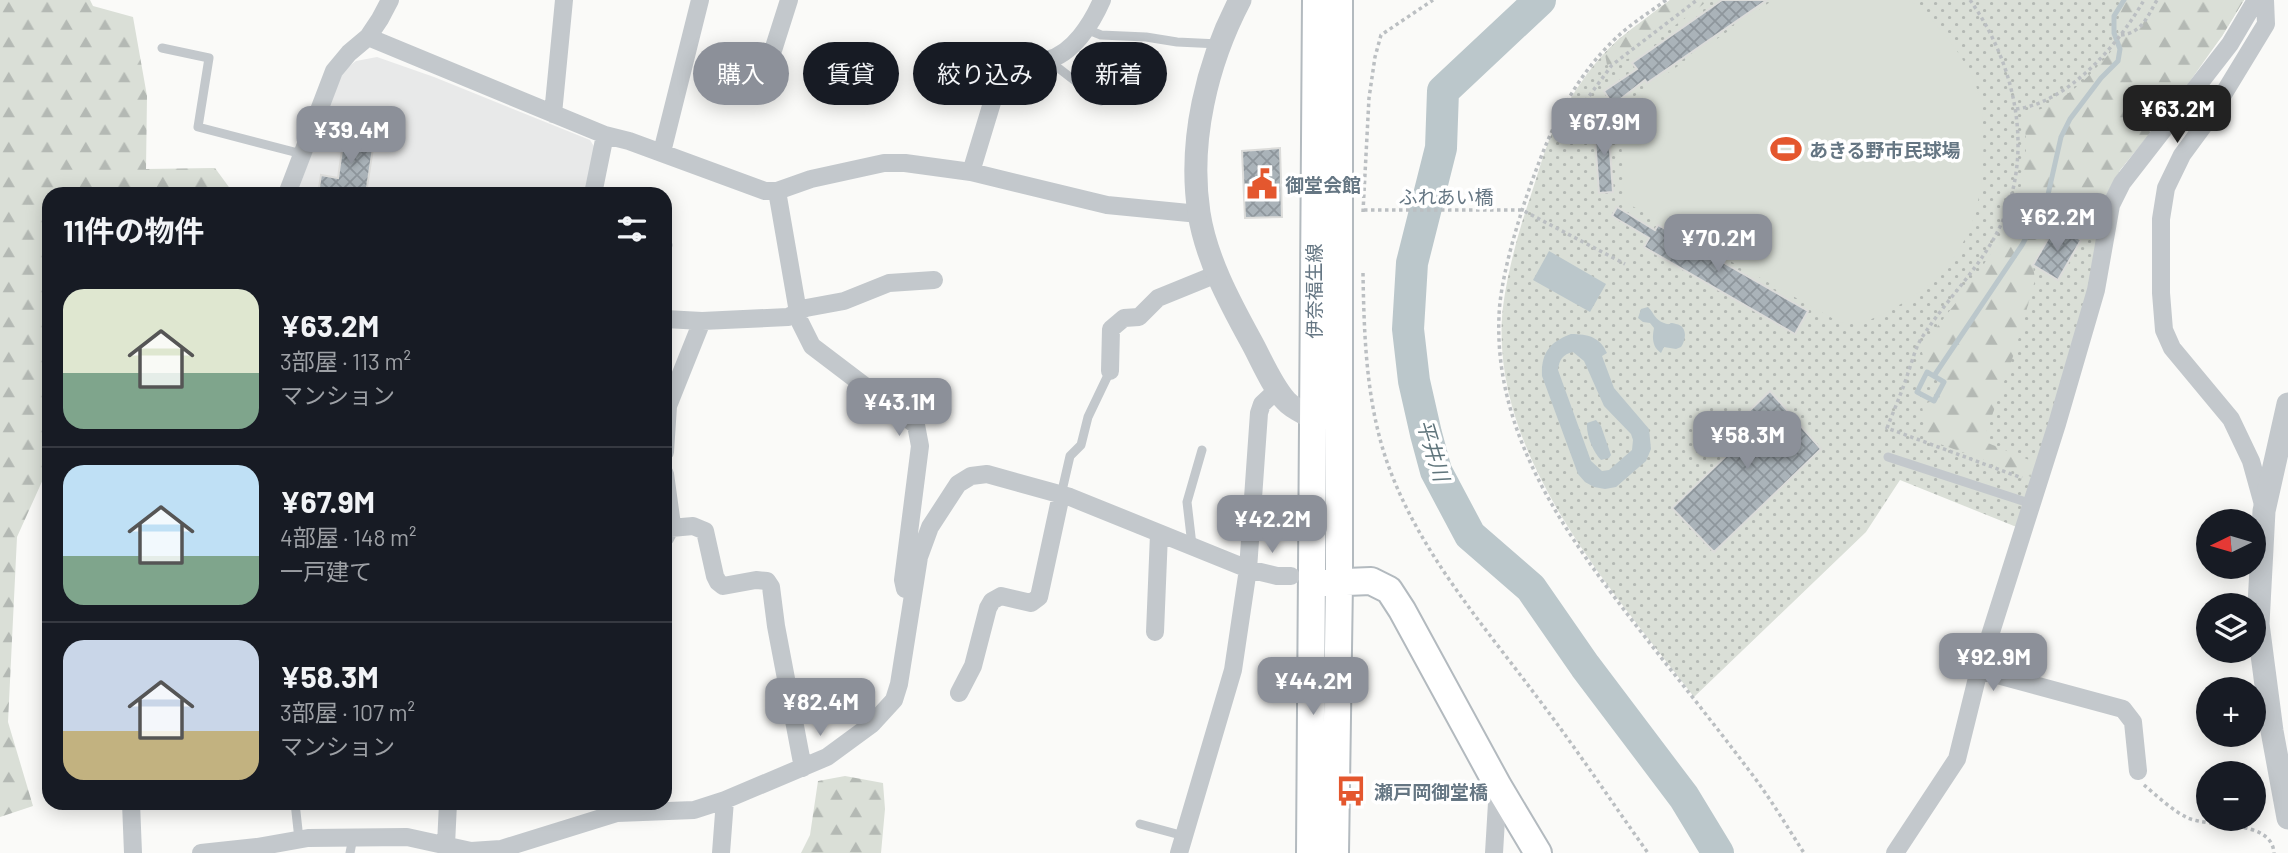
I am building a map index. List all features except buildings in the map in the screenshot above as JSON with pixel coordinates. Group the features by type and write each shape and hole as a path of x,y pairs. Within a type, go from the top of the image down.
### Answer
{"main road":[{"name":"伊奈福生線","path":"1310,853 1301,579 1313,418 1316,0"},
{"name":"伊奈福生線","path":"1335,853 1339,582 1339,0"},
{"path":"1301,579 1371,581 1389,590 1538,853"}],"street":[{"path":"290,187 334,71 349,53 368,37 390,0"},
{"path":"553,114 564,0"},
{"path":"662,152 700,0"},
{"path":"776,42 789,0"},
{"path":"1057,56 1086,29 1102,0"},
{"path":"1240,0 1221,44 1203,105 1198,141 1199,214 1217,274 1278,389 1290,405 1313,418"},
{"path":"1895,853 1957,760 1979,670 2096,290 2111,205 2122,183 2230,44 2256,0"},
{"path":"2263,509 2251,461 2231,419 2172,348 2164,330 2161,219 2166,188 2182,155 2207,121 2266,24 2265,0"},
{"path":"368,37 605,135 662,152 765,191 778,191 811,179 884,163 905,163 971,172 1107,205 1199,214"},
{"path":"971,172 991,105"},
{"path":"594,187 605,135"},
{"path":"778,191 799,320 812,346 916,425 920,446 903,580 910,609"},
{"path":"1110,371 1111,329 1124,318 1139,317 1158,298 1217,274"},
{"path":"672,319 702,321 788,317 806,308 844,300 889,283 934,280"},
{"path":"672,396 702,321"},
{"path":"1181,844 1233,670 1248,569 1259,413 1262,404 1278,389"},
{"path":"2265,509 2286,417"},
{"path":"672,808 694,810 827,757 872,724 894,700 899,684 919,557 930,527 958,484 971,476 987,474 1061,495 1248,569 1301,579"},
{"path":"959,693 973,666 992,601 1001,596 1031,603 1039,597 1061,495"},
{"path":"672,532 694,526 705,531 715,576 723,586 756,580 767,582 771,587 803,768"},
{"path":"1155,632 1159,534"},
{"path":"2260,579 2258,624 2272,731 2288,818"},
{"path":"1979,670 2123,709 2133,722 2138,771"},
{"path":"1494,853 1498,786"},
{"path":"721,853 724,800"},
{"path":"131,810 133,853"},
{"path":"448,810 451,848"},
{"path":"201,853 257,850 299,839 352,845 407,838 471,851 501,849 617,813 637,810"}],"lane":[{"path":"1086,29 1101,35 1221,44"},
{"path":"162,48 209,58 198,127 302,154"},
{"path":"1057,67 1071,78"},
{"path":"1061,495 1070,456 1081,445 1088,417 1110,371"},
{"path":"1192,547 1187,502 1202,450"},
{"path":"1888,457 2032,504"},
{"path":"296,810 299,839"},
{"path":"1140,824 1181,844"}],"path":[{"path":"1363,223 1369,98 1374,57 1381,35 1433,0"},
{"path":"1666,0 1616,37 1588,68 1549,134 1522,210 1505,278 1499,316 1505,384 1536,477 1582,554 1749,770 1804,853"},
{"path":"1581,107 1612,65 1697,0"},
{"path":"1970,0 1986,22 2016,109 2020,139 2018,171 2008,209 1993,240 1920,341 1887,428 2038,484"},
{"path":"2016,109 2031,107 2068,88 2119,35 2144,0"},
{"path":"2119,35 2132,34 2144,22 2157,0"},
{"name":"ふれあい橋","path":"1363,210 1522,210"},
{"path":"1522,210 1625,264"},
{"path":"1363,261 1364,345 1372,402 1385,456 1408,509 1433,556 1543,704 1648,853"},
{"path":"2138,771 2139,781 2189,818 2255,830 2268,838 2274,846 2274,853"}],"shaded area":[{"path":"377,57 590,140 595,148 587,187 299,187 337,79 356,61"},
{"path":"1549,251 1606,284 1590,312 1533,280"},
{"path":"1648,307 1661,322 1683,327 1685,337 1681,347 1664,347 1661,353 1658,351 1653,342 1654,328 1650,323 1638,318 1641,309"},
{"path":"1571,334 1593,338 1601,343 1607,353 1602,356 1614,388 1649,429 1651,449 1646,461 1616,487 1594,487 1578,474 1542,376 1543,361 1548,350 1557,341","holes":["1573,352 1584,361 1604,406 1631,434 1633,440 1632,450 1609,470 1602,471 1591,461 1558,370 1559,363 1567,354"]},
{"path":"1596,420 1601,426 1611,455 1601,460 1595,453 1587,428 1587,423"}],"green space":[{"path":"0,0 90,0 93,6 133,17 147,96 146,169 215,168 229,187 42,187 42,482 17,537 8,722 33,806 0,817"},
{"path":"1670,0 2244,0 2222,36 2120,170 2103,200 2086,302 2019,528 1900,480 1866,532 1694,697 1595,568 1564,521 1537,472 1517,422 1504,370 1502,317 1509,272 1521,226 1558,120 1599,59 1625,34"},
{"path":"1670,0 1709,0 1631,58 1607,65 1605,54 1618,40"},
{"path":"1773,0 1908,0 1927,15 1956,49 1980,98 1983,114 1983,169 1978,203 1966,236 1948,266 1930,284 1901,304 1867,321 1839,322 1625,202 1619,107"},
{"path":"2127,0 2244,0 2171,108 2120,170 2103,200 2098,226 2081,240 2056,225 2033,265 2035,280 2015,351 1983,441 2039,464 2034,478 1926,439 1922,404 1934,401 1944,382 1927,372 1921,348 1981,268 2013,212 2022,181 2026,149 2023,114 2052,104 2065,96 2100,64 2121,40 2118,19"},
{"path":"845,776 883,783 885,809 881,853 801,853 810,835 818,781"}],"waterway":[{"name":"平井川","path":"1540,0 1443,91 1441,148 1412,263 1408,329 1414,381 1436,471 1470,535 1531,588 1585,666 1684,797 1718,853"},
{"path":"1934,376 2022,245 2047,199 2061,137 2070,119 2101,78 2118,61 2120,49 2114,33 2114,16 2124,0"},
{"path":"1927,372 1944,382 1934,401 1917,392 1927,372"}],"place":[{"name":"あきる野市民球場","path":"1786,149"},
{"name":"御堂会館","path":"1262,184"},
{"name":"瀬戸岡御堂橋","path":"1351,791"}]}
